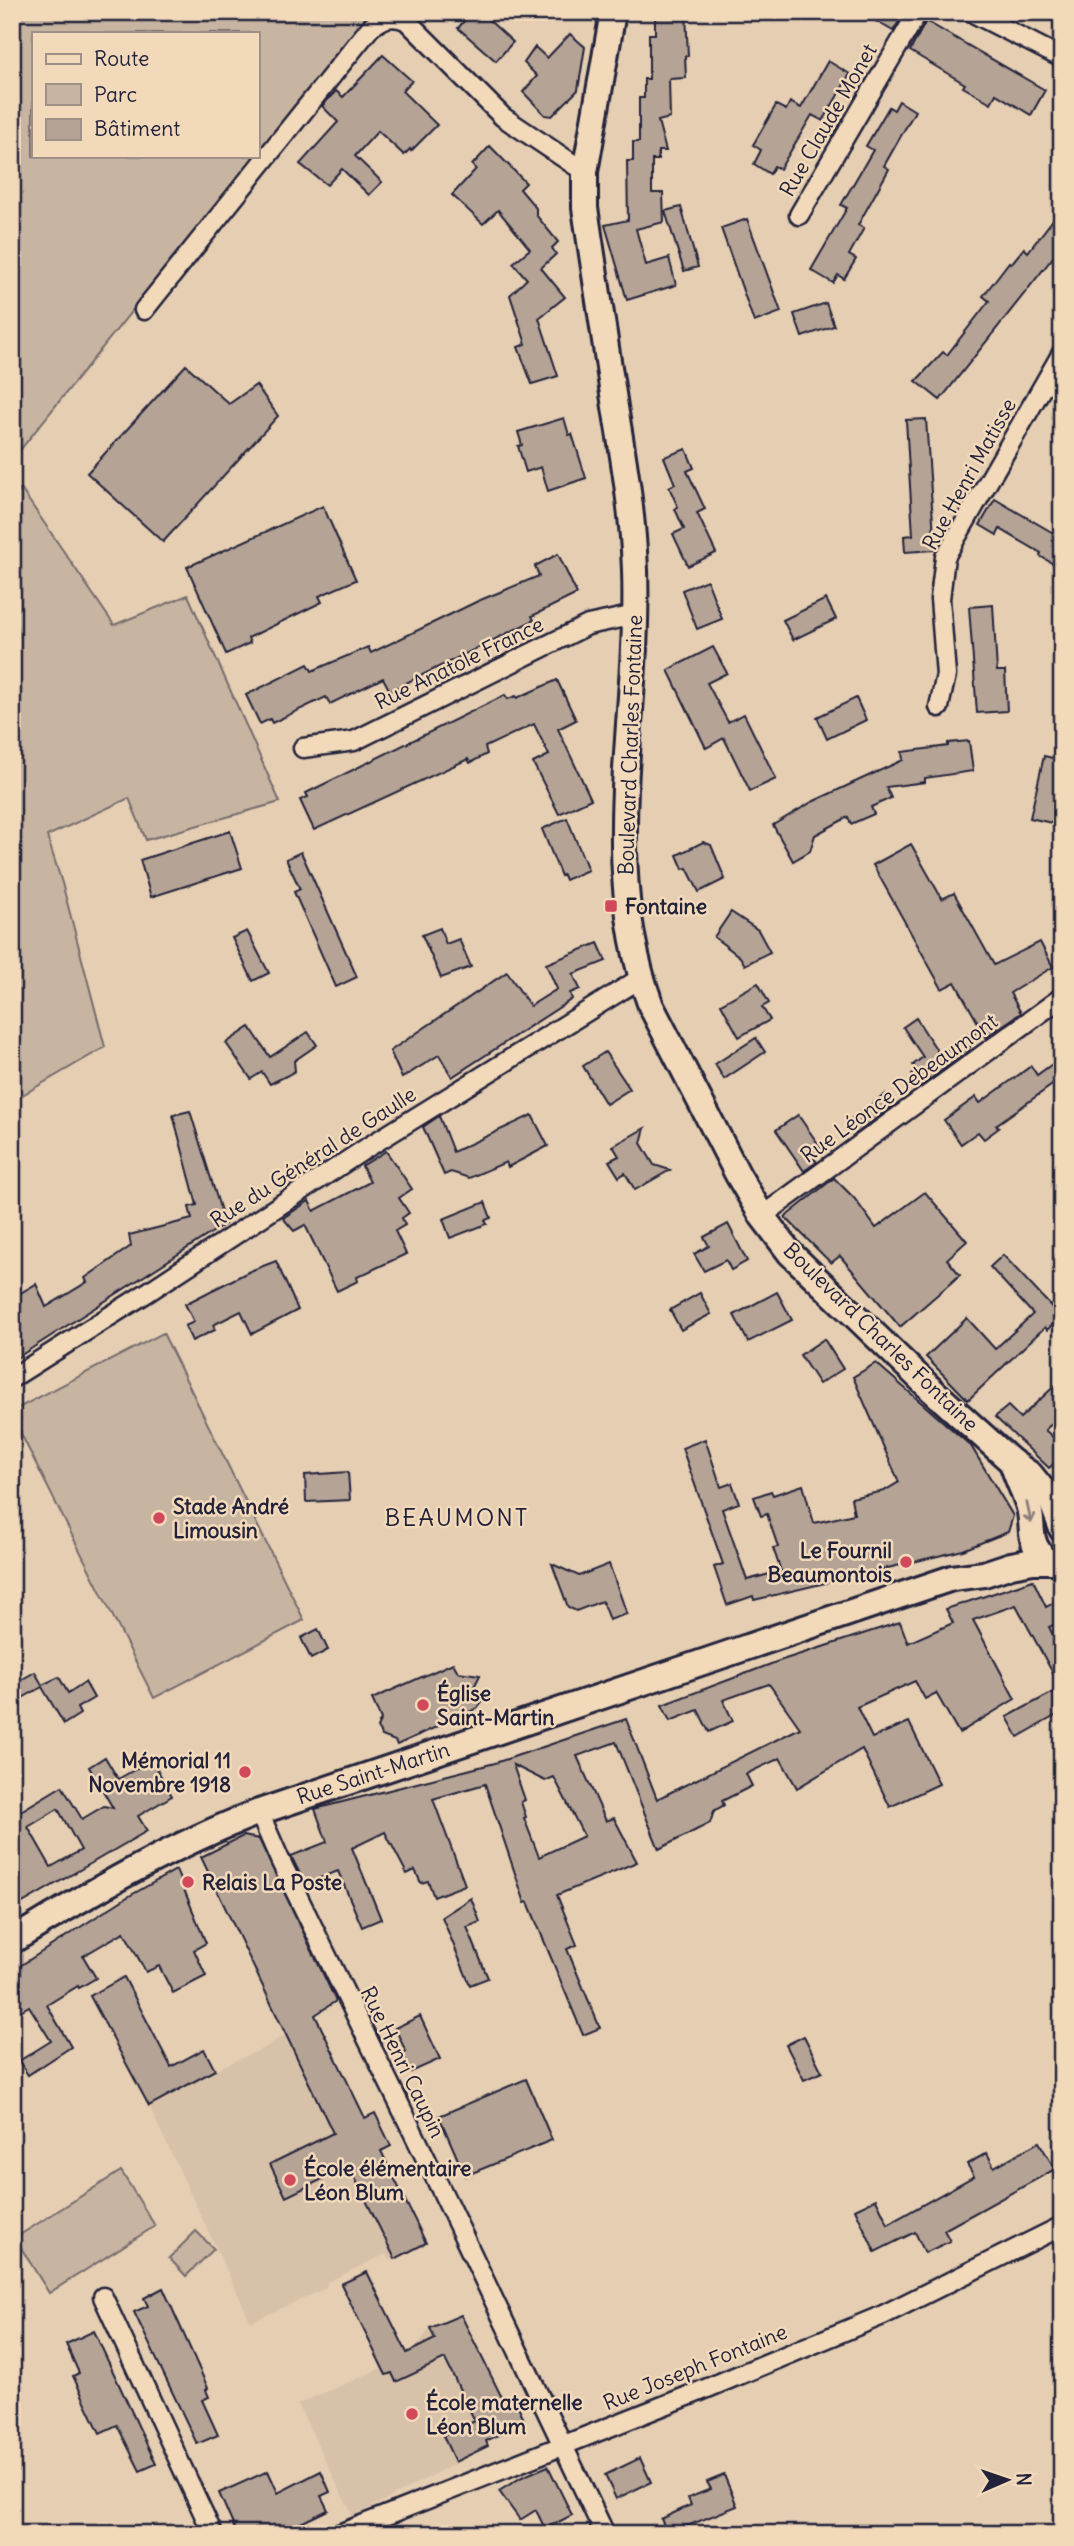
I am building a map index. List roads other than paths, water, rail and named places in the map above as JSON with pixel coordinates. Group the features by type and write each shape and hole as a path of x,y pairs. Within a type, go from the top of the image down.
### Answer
{"street":[{"name":"Boulevard Charles Fontaine","path":"613,12 585,172 585,208 633,520 635,615 624,798 624,852 627,905 641,978 651,1006 697,1099 762,1216 790,1253 933,1391 1012,1462 1031,1475 1051,1500 1055,1547"},
{"name":"Rue Claude Monet","path":"799,215 918,12"},
{"path":"971,12 1062,58"},
{"path":"144,310 370,28 384,17 397,16 406,20 503,117 585,172"},
{"name":"Rue Henri Matisse","path":"939,707 946,675 940,598 945,557 1062,353"},
{"name":"Rue Anatole France","path":"303,748 355,741 588,625 635,615"},
{"name":"Rue du Général de Gaulle","path":"12,1378 368,1147 641,978"},
{"name":"Rue Léonce Debeaumont","path":"762,1216 1062,997"},
{"name":"Rue Saint-Martin","path":"12,1941 121,1876 179,1846 259,1812 951,1578 984,1574 1033,1560 1055,1547"},
{"name":"Rue Saint-Martin","path":"951,1578 980,1559 1055,1547"},
{"name":"Rue Henri Caupin","path":"259,1812 605,2534"},
{"name":"Rue Joseph Fontaine","path":"339,2534 698,2392 883,2315 1062,2226"},
{"path":"103,2297 213,2534"}],"place":[{"name":"Fontaine","path":"611,906"},
{"name":"Stade André Limousin","path":"159,1518"},
{"name":"Le Fournil Beaumontois","path":"906,1562"},
{"name":"Église Saint-Martin","path":"423,1705"},
{"name":"Mémorial 11 Novembre 1918","path":"245,1772"},
{"name":"Relais La Poste","path":"188,1882"},
{"name":"École élémentaire Léon Blum","path":"290,2180"},
{"name":"École maternelle Léon Blum","path":"412,2414"}],"district":[{"name":"BEAUMONT","path":"457,1517"}]}
